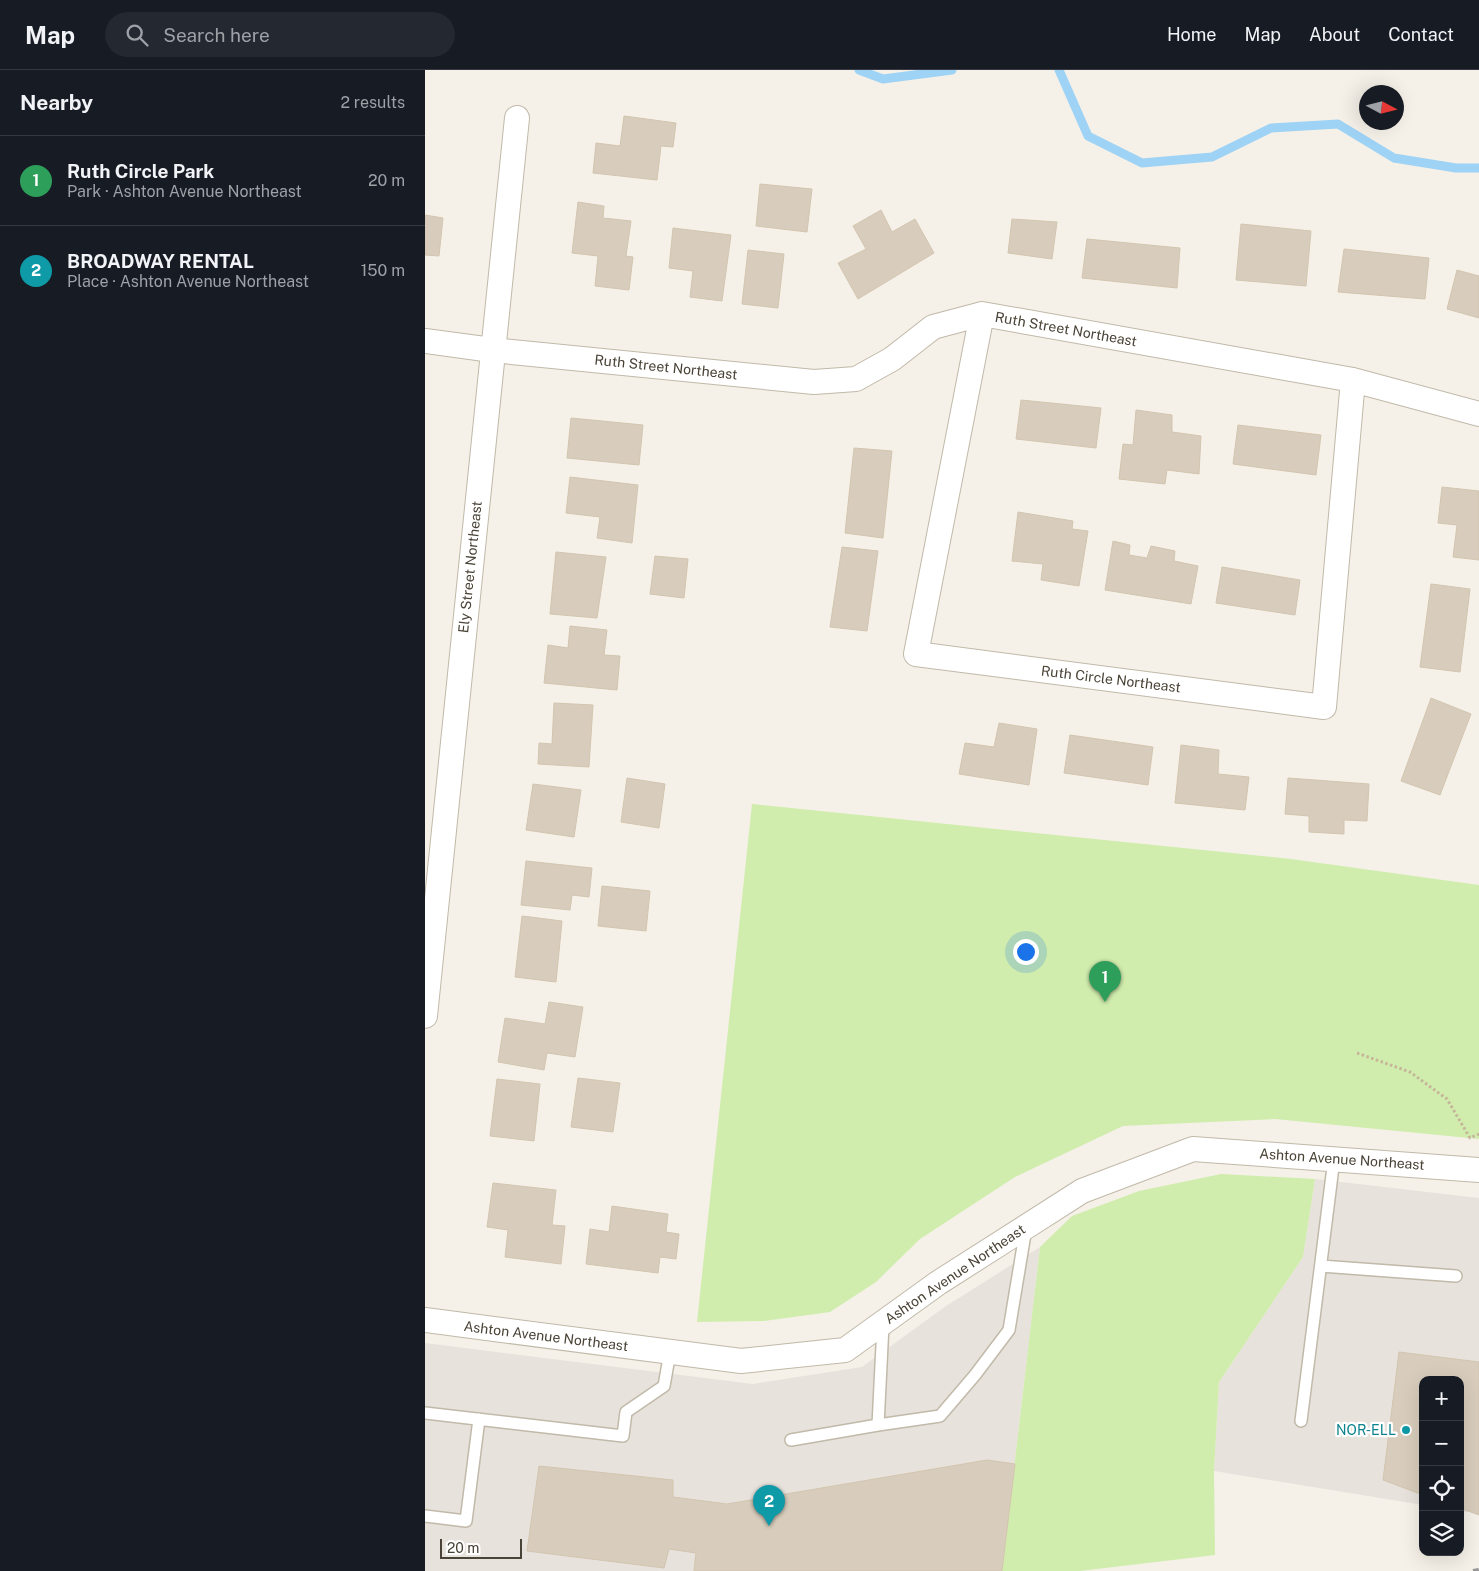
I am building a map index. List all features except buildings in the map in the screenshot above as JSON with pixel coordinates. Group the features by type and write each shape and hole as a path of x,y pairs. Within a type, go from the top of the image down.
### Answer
{"street":[{"name":"Ely Street Northeast","path":"425,1016 517,118"},
{"name":"Ruth Street Northeast","path":"425,342 814,382 856,379 892,360 933,327 982,314 1353,380 1479,414"},
{"name":"Ruth Circle Northeast","path":"982,314 916,654 1325,707 1353,380"},
{"name":"Ashton Avenue Northeast","path":"425,1320 741,1361 845,1350 938,1283 1082,1191 1193,1149 1479,1170"}],"lane":[{"path":"1301,1420 1334,1159"},
{"path":"791,1440 939,1416 1009,1330 1026,1227"},
{"path":"1321,1266 1456,1276"},
{"path":"878,1425 883,1323"},
{"path":"425,1413 623,1436 626,1412 665,1386 670,1352"},
{"path":"425,1516 467,1521 479,1419"}],"path":[{"path":"1357,1053 1410,1072 1447,1099 1470,1138 1479,1134"}],"shaded area":[{"path":"1315,1179 1479,1198 1479,1508 1464,1512 1464,1376 1419,1376 1419,1504 1214,1471 1219,1382 1303,1257"},
{"path":"1040,1247 1002,1571 425,1571 425,1343 753,1384 862,1367 946,1306"}],"green space":[{"path":"752,804 1291,859 1479,885 1479,1139 1275,1119 1123,1126 1015,1177 920,1239 876,1282 830,1312 764,1321 697,1322"},
{"path":"1221,1174 1315,1179 1303,1257 1219,1382 1214,1471 1215,1555 1080,1571 1002,1571 1040,1247 1072,1216 1139,1191"}],"waterway":[{"path":"859,70 883,79 952,70"},
{"path":"1059,70 1088,136 1142,163 1212,157 1271,128 1338,124 1394,158 1456,168 1479,168"}],"railway":[{"path":"1473,1571 1479,1570"}],"place":[{"name":"Ruth Circle Park","path":"1105,1002"},
{"name":"NOR-ELL","path":"1406,1430"},
{"name":"BROADWAY RENTAL","path":"769,1526"}]}
